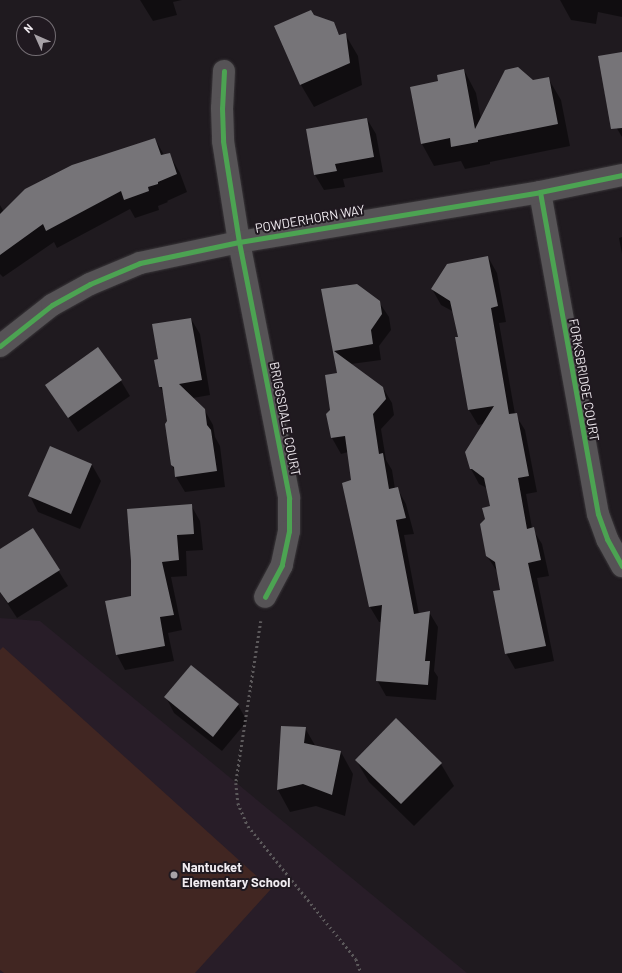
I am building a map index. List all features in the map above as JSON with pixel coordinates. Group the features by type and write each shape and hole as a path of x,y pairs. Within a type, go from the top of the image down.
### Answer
{"street":[{"name":"BRIGGSDALE COURT","path":"224,71 222,108 223,141 239,242 289,498 289,531 282,565 265,597"},
{"name":"POWDERHORN WAY","path":"0,346 52,305 90,284 140,263 239,242 540,192 622,175"},
{"name":"FORKSBRIDGE COURT","path":"540,192 598,514 607,539 622,566"}],"path":[{"path":"265,597 236,783 238,803 248,826 356,959 361,973"}],"shaded area":[{"name":"Nantucket Elementary School","path":"0,618 40,621 467,973 0,973"},
{"path":"3,647 271,889 195,973 4,973 0,970 0,650"}],"building":[{"path":"311,10 314,15 334,22 339,35 346,33 350,63 300,85 274,26"},
{"path":"622,52 622,128 611,129 598,56"},
{"path":"518,67 533,80 549,77 558,124 451,147 450,138 421,144 410,87 438,81 437,75 464,69 475,129 505,70"},
{"path":"367,118 374,157 335,164 337,171 314,175 306,129"},
{"path":"155,138 161,155 170,153 177,174 158,182 158,184 148,187 149,191 124,200 121,191 46,231 43,224 0,255 0,214 25,189 72,165"},
{"path":"488,256 498,306 491,308 509,414 517,413 529,476 518,478 527,529 534,527 541,560 528,563 546,646 505,654 493,591 500,590 495,562 486,556 480,524 485,519 482,508 490,506 484,478 470,469 465,452 494,406 468,410 455,337 458,337 450,301 431,289 447,264"},
{"path":"357,284 380,301 382,314 371,330 373,344 334,351 383,387 386,399 373,414 379,454 383,453 389,489 398,487 406,518 396,520 414,614 430,611 425,661 430,661 428,685 376,681 382,605 369,607 342,483 351,480 345,436 331,438 326,414 330,410 325,375 337,373 321,289"},
{"path":"191,318 202,380 179,384 205,409 207,425 211,430 217,471 175,477 174,467 171,465 165,424 167,421 162,387 159,387 154,360 158,359 152,324"},
{"path":"98,347 122,380 68,418 45,385"},
{"path":"50,446 92,464 71,514 28,496"},
{"path":"192,504 194,534 177,535 179,560 162,562 174,615 160,617 165,646 116,655 105,601 131,596 131,561 127,509"},
{"path":"33,528 60,570 8,603 0,592 0,549"},
{"path":"191,665 239,704 213,737 164,697"},
{"path":"396,718 442,763 401,804 355,760"},
{"path":"281,726 306,727 304,743 341,751 332,795 303,784 277,790"}],"cycle path":[{"path":"224,71 222,108 223,141 239,242 289,498 289,531 282,565 265,597"},
{"path":"0,346 52,305 90,284 140,263 239,242 540,192 622,175"},
{"path":"540,192 598,514 607,539 622,566"}],"place":[{"name":"Nantucket Elementary School","path":"174,875"}]}
